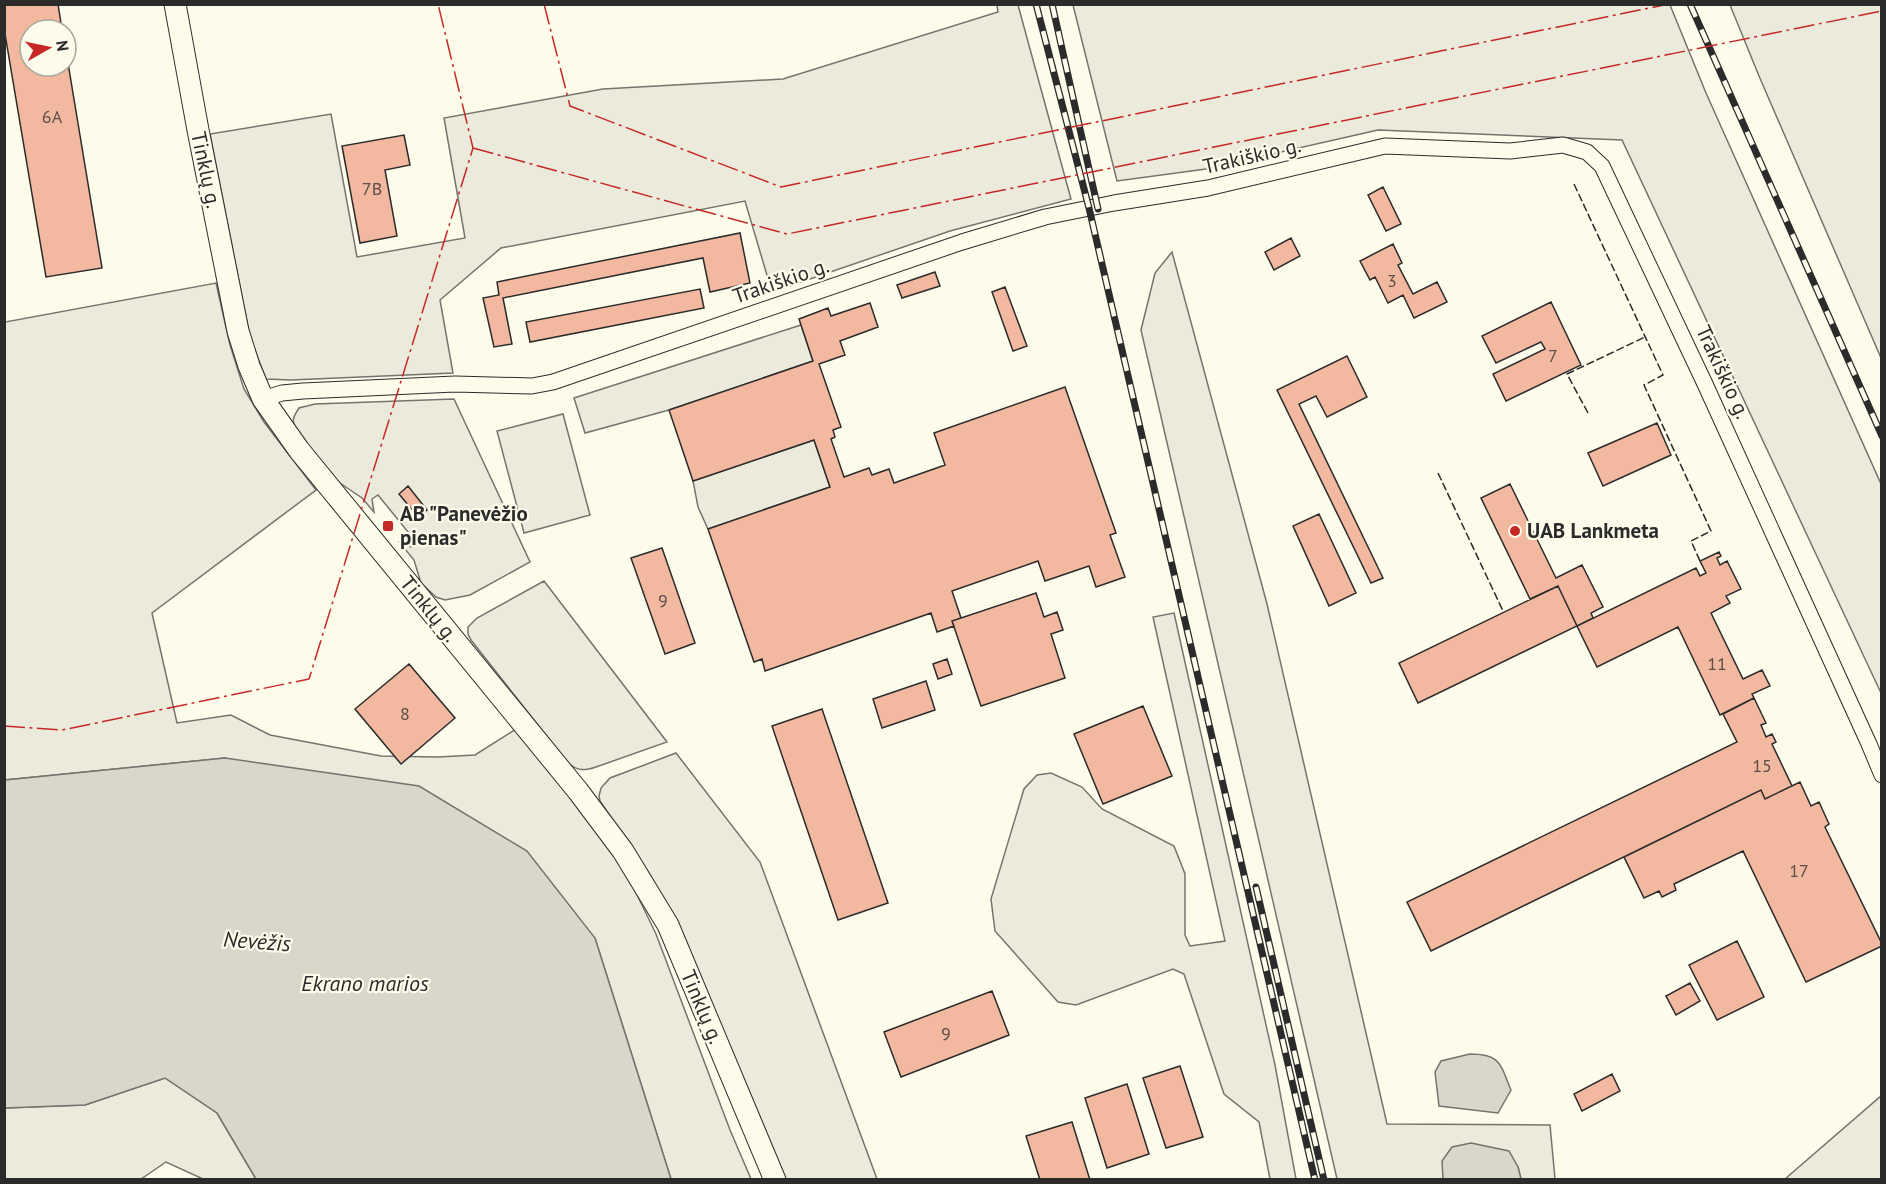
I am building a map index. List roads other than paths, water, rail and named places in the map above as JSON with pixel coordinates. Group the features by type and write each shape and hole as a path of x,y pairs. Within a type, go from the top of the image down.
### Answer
{"main road":[{"name":"Tinklų g.","path":"175,4 238,331 263,399 298,450 570,782 623,851 668,926 775,1179"}],"street":[{"name":"Trakiškio g.","path":"263,399 282,393 312,390 455,384 532,386 553,382 962,242 1045,217 1208,188 1385,146 1510,151 1563,145 1587,152 1602,166 1710,394 1881,775"}],"water":[{"name":"Ekrano marios","path":"225,758 419,786 527,851 595,938 671,1179 256,1179 217,1113 165,1078 85,1105 5,1108 5,780"},
{"path":"1470,1054 1488,1056 1498,1062 1501,1067 1511,1090 1498,1113 1439,1106 1435,1072 1441,1061"},
{"path":"1471,1143 1509,1151 1518,1167 1521,1179 1443,1179 1442,1161 1452,1147"}],"railway":[{"path":"1036,4 1089,208 1315,1180"},
{"path":"1052,4 1098,209"},
{"path":"1690,4 1882,436"},
{"path":"1256,887 1324,1180"}],"place":[{"name":"AB \"Panevėžio pienas\"","path":"388,526"},
{"name":"UAB Lankmeta","path":"1515,531"}],"water label":[{"name":"Nevėžis","path":"257,941"}]}
